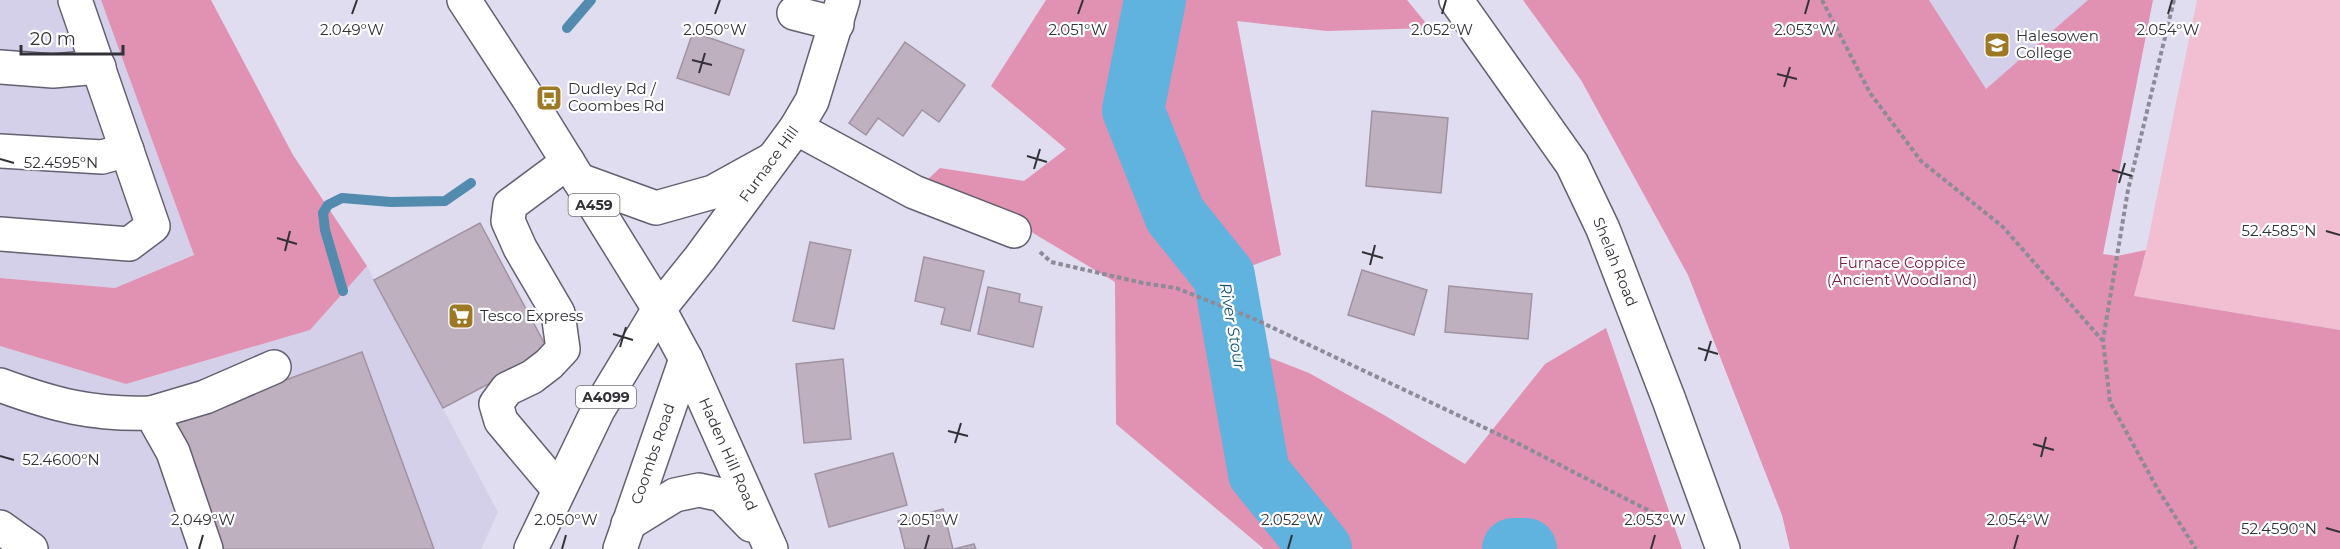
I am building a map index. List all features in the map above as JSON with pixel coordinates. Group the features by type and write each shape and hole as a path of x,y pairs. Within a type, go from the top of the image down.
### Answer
{"main road":[{"path":"0,234 129,244 153,226 75,0"},
{"name":"A459","path":"464,0 574,171 659,309 686,359"},
{"name":"Shelah Road","path":"1456,0 1572,164 1611,250 1723,549"},
{"path":"794,13 840,12"},
{"name":"Furnace Hill","path":"659,309 700,258 796,128 812,101 840,12"},
{"path":"0,67 53,71 99,67"},
{"path":"796,128 914,192 1014,231"},
{"path":"0,151 102,157 127,150"},
{"path":"559,490 501,421 496,404 507,389 532,377 563,349 558,313 520,248 508,221 510,206 574,171 656,208 712,192 771,160"},
{"name":"A4099","path":"531,549 598,410 659,309"},
{"name":"Coombs Road","path":"624,537 686,359"},
{"name":"Haden Hill Road","path":"686,359 770,546"},
{"path":"0,385 68,408 117,414 151,413 205,397 274,367"},
{"path":"151,413 173,452 206,549"},
{"path":"624,537 675,495 699,490 722,495 770,546"},
{"path":"0,527 32,549"}],"path":[{"path":"1822,0 1870,93 1921,161 2003,227 2103,340"},
{"path":"2174,0 2128,190 2103,340 2110,402 2157,488 2196,549"},
{"path":"1014,231 1051,261 1143,283 1176,288 1252,318 1519,444 1723,549"}],"shaded area":[{"path":"0,0 101,0 194,255 115,288 0,278"},
{"name":"Halesowen College","path":"1929,0 2088,0 1986,90"},
{"path":"2197,0 2340,0 2340,330 2134,296 2146,250"},
{"path":"367,266 498,512 481,549 0,549 0,346 127,384 310,330"}],"green space":[{"path":"101,0 211,0 293,155 367,266 310,330 126,384 0,346 0,278 115,288 194,255"},
{"path":"1046,0 1407,0 1430,28 1327,31 1237,21 1281,255 1224,276 1237,345 1309,373 1465,464 1545,364 1606,328 1682,549 1264,549 1116,424 1115,282 1023,227 925,182 940,168 1024,181 1066,149 991,86"},
{"name":"Furnace Coppice (Ancient Woodland)","path":"1523,0 1929,0 1986,89 2088,0 2153,0 2103,254 2117,256 2146,250 2134,296 2340,330 2340,549 1790,549 1782,515 1688,275 1581,80"}],"building":[{"path":"693,32 744,50 729,95 677,78"},
{"path":"905,42 965,85 939,122 922,110 903,136 878,118 866,135 849,123"},
{"path":"1372,111 1448,118 1441,193 1366,186"},
{"name":"Tesco Express","path":"480,223 549,352 443,408 374,280"},
{"path":"810,242 851,250 834,329 793,321"},
{"path":"924,257 984,271 970,331 941,324 945,308 915,301"},
{"path":"1362,270 1427,290 1414,335 1348,315"},
{"path":"1449,286 1532,294 1528,339 1445,332"},
{"path":"988,287 1020,294 1019,302 1042,307 1033,347 978,334"},
{"path":"362,352 434,549 221,549 174,421"},
{"path":"843,359 851,439 804,443 796,364"},
{"path":"893,453 907,505 829,527 815,474"},
{"path":"943,509 953,549 905,549 898,521"},
{"path":"974,544 976,549 954,549"}],"waterway":[{"path":"567,28 591,0"},
{"name":"River Stour","path":"1155,0 1133,110 1175,215 1224,276 1259,473 1321,549"},
{"path":"343,291 325,230 323,213 328,205 342,198 391,202 445,201 471,183"},
{"name":"River Stour","path":"1513,549 1526,549"}],"place":[{"name":"Halesowen College","path":"1997,45"},
{"name":"Dudley Rd / Coombes Rd","path":"549,98"},
{"name":"Tesco Express","path":"461,316"}]}
